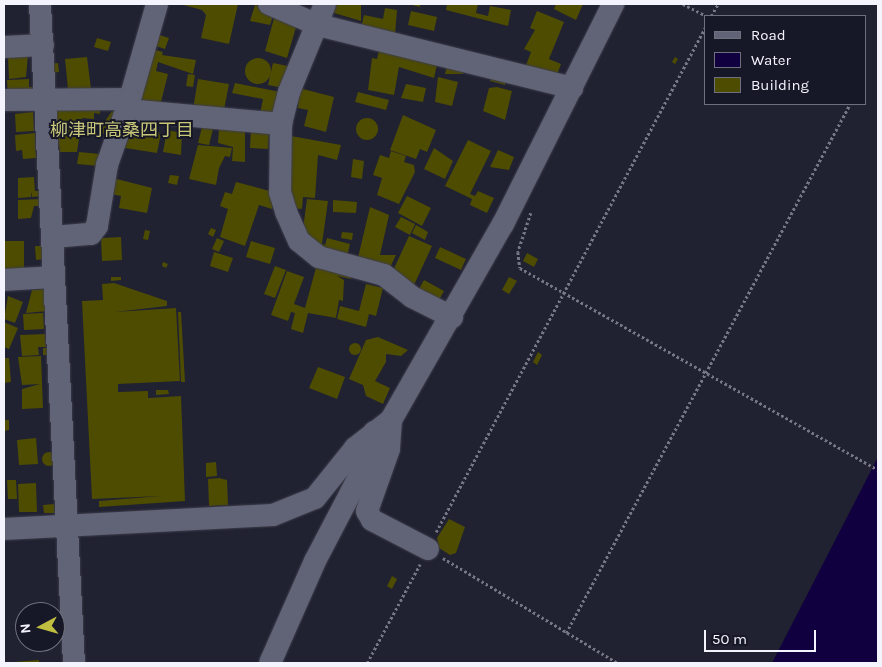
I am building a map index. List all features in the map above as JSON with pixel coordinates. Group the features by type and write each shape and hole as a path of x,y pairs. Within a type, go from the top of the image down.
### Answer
{"street":[{"path":"40,4 74,663"},
{"path":"52,237 91,234 97,226 107,166 129,105 157,4"},
{"path":"269,4 321,14 572,88"},
{"path":"270,663 315,560 372,452 382,426 452,317 572,88 613,4"},
{"path":"321,14 289,92 281,124 280,192 299,241 319,257 384,275 412,297 452,317"},
{"path":"4,48 43,45"},
{"path":"4,100 46,98 129,105 281,124"},
{"path":"4,280 54,277"},
{"path":"4,529 292,511 315,498 355,448 382,426"},
{"path":"382,426 389,449 367,511 372,520 428,549"}],"path":[{"path":"683,4 707,15"},
{"path":"710,15 718,4"},
{"path":"367,663 704,30"},
{"path":"566,633 849,105"},
{"path":"532,208 518,252 520,268 564,290 707,370 878,470"},
{"path":"428,549 618,663"}],"water":[{"path":"878,457 878,663 772,663"}],"building":[{"path":"180,4 238,4 229,44 201,38 206,15 202,10"},
{"path":"337,4 361,4 361,21 334,13"},
{"path":"408,4 420,4 420,7"},
{"path":"447,4 478,4 476,13 488,16 490,6 511,10 508,26 446,10"},
{"path":"556,4 583,4 576,20 554,9"},
{"path":"255,5 275,10 270,25 250,21"},
{"path":"385,8 397,10 395,35 361,28 364,15 383,19"},
{"path":"276,11 299,17 287,58 265,51"},
{"path":"411,11 437,17 434,31 408,25"},
{"path":"537,11 564,22 549,59 561,64 555,80 525,68 531,52 524,49 535,30 530,28"},
{"path":"153,33 169,38 165,49 150,44"},
{"path":"97,38 111,42 108,51 94,47"},
{"path":"380,47 438,60 434,78 399,67 394,95 368,90 372,58 377,59"},
{"path":"151,49 163,52 162,55 196,60 193,74 158,62 156,71 168,74 159,110 137,105"},
{"path":"28,55 26,77 9,79 8,56"},
{"path":"87,57 91,89 68,89 65,59"},
{"path":"675,57 678,59 675,64 672,62"},
{"path":"258,58 267,62 271,71 267,80 258,84 249,80 245,71 249,62"},
{"path":"448,62 464,69 463,74 445,74"},
{"path":"58,63 59,72 51,73 50,64"},
{"path":"273,63 288,66 283,88 268,85"},
{"path":"492,73 506,77 505,85 490,81"},
{"path":"188,74 195,75 193,87 186,86"},
{"path":"438,77 458,82 452,106 435,102"},
{"path":"29,79 29,87 40,87 8,96 7,80"},
{"path":"198,79 229,84 223,115 193,109"},
{"path":"235,83 280,92 276,117 260,114 263,99 232,93"},
{"path":"406,84 426,88 423,102 401,98"},
{"path":"497,87 512,91 505,120 483,111 489,88"},
{"path":"299,88 334,97 326,132 304,126 308,110 298,108"},
{"path":"358,92 389,100 386,110 355,102"},
{"path":"100,104 100,114 94,113 94,119 82,118 77,152 60,152 54,109"},
{"path":"112,111 121,114 110,139 99,130"},
{"path":"33,112 34,131 16,132 15,114"},
{"path":"403,115 436,130 427,152 420,149 416,159 390,150"},
{"path":"367,118 375,121 378,129 375,137 367,140 359,137 356,129 359,121"},
{"path":"202,127 213,129 209,145 198,143"},
{"path":"128,128 161,133 157,153 125,148"},
{"path":"219,128 245,128 245,162 232,161 233,147 218,143"},
{"path":"251,129 269,131 268,149 250,148"},
{"path":"167,130 182,133 181,155 163,152"},
{"path":"35,133 36,158 23,159 22,150 16,151 15,135"},
{"path":"291,136 341,145 337,160 318,155 315,198 303,197 302,209 290,208"},
{"path":"468,140 491,151 470,194 475,196 478,191 494,198 487,213 470,205 472,199 445,186"},
{"path":"198,145 232,148 230,157 225,156 219,168 216,185 189,179"},
{"path":"434,148 453,161 445,179 424,169"},
{"path":"498,150 514,157 509,170 490,167"},
{"path":"391,151 406,156 404,162 414,165 415,172 399,204 377,195 382,178 373,175 380,155 389,158"},
{"path":"79,152 100,154 99,166 77,164"},
{"path":"353,159 364,161 362,179 351,177"},
{"path":"170,175 179,176 177,185 168,183"},
{"path":"34,177 35,191 43,191 43,196 32,197 31,191 31,197 18,198 18,178"},
{"path":"109,177 152,188 147,213 119,208 121,196 106,193"},
{"path":"236,182 277,193 272,209 259,205 245,246 220,237 228,209 220,206 225,192 232,194"},
{"path":"407,196 431,208 422,226 398,213"},
{"path":"43,199 43,206 34,206 31,218 18,219 18,200"},
{"path":"307,199 328,201 322,244 325,245 327,238 350,244 347,257 318,250 302,236"},
{"path":"333,200 357,202 356,213 333,212"},
{"path":"370,207 389,215 380,255 396,255 388,272 357,262"},
{"path":"401,217 415,224 410,235 395,227"},
{"path":"416,225 428,232 425,240 412,233"},
{"path":"211,228 216,230 213,237 208,234"},
{"path":"145,230 150,231 148,240 143,239"},
{"path":"342,232 353,233 352,240 341,238"},
{"path":"409,236 432,246 414,285 391,275"},
{"path":"121,237 122,260 102,261 101,238"},
{"path":"217,238 224,241 219,252 212,249"},
{"path":"4,241 24,241 24,269 4,270"},
{"path":"251,241 275,248 270,264 246,257"},
{"path":"35,246 45,246 45,259 36,260"},
{"path":"440,247 466,259 461,270 435,258"},
{"path":"214,252 233,258 228,272 210,266"},
{"path":"527,253 538,259 534,267 523,261"},
{"path":"163,262 168,264 166,268 162,266"},
{"path":"317,264 337,268 337,275 339,267 353,271 351,279 337,276 344,280 343,301 339,300 336,318 308,313 303,333 291,329 295,313 291,312 288,321 271,315 287,271 304,277 294,304 305,308"},
{"path":"275,266 286,270 275,298 264,294"},
{"path":"111,277 121,277 121,280 111,281"},
{"path":"509,277 517,281 509,294 502,290"},
{"path":"424,280 444,291 435,307 415,296"},
{"path":"114,283 167,301 167,306 115,312 176,308 180,381 118,384 118,392 148,391 148,398 181,396 185,501 99,507 99,501 161,496 92,499 82,301 103,300 102,284"},
{"path":"366,284 383,288 376,316 369,314 366,327 337,319 340,306 359,311"},
{"path":"46,289 48,311 26,313 32,290"},
{"path":"8,296 23,302 15,323 4,319"},
{"path":"178,312 181,312 185,382 181,382"},
{"path":"43,313 44,329 24,330 23,314"},
{"path":"4,322 18,328 9,349 4,347"},
{"path":"45,334 46,347 38,347 39,355 22,356 20,335"},
{"path":"378,337 408,350 401,356 386,354 386,362 375,381 390,388 383,404 366,396 363,385 349,379 366,340"},
{"path":"353,343 357,343 361,349 357,355 353,355 349,351 349,347"},
{"path":"43,348 50,348 50,355 43,355"},
{"path":"538,352 542,355 537,365 533,362"},
{"path":"41,356 43,408 22,409 22,389 40,384 22,385 18,357"},
{"path":"4,358 9,358 11,382 4,383"},
{"path":"318,367 345,377 337,399 309,388"},
{"path":"156,390 168,390 169,394 156,395"},
{"path":"4,420 9,420 9,430 4,431"},
{"path":"36,438 38,464 19,465 17,440"},
{"path":"46,452 52,452 56,459 52,466 46,466 42,462 42,456"},
{"path":"216,462 217,476 206,477 206,463"},
{"path":"219,478 227,480 228,505 209,506 208,479"},
{"path":"7,480 16,480 17,499 8,499"},
{"path":"36,483 37,512 19,512 18,484"},
{"path":"54,504 55,513 44,513 43,505"},
{"path":"449,519 465,527 456,553 450,555 439,548 437,538"},
{"path":"392,576 397,579 392,589 387,586"},
{"path":"39,660 39,663 14,663 14,662"}],"district":[{"name":"柳津町高桑四丁目","path":"122,130"}]}
